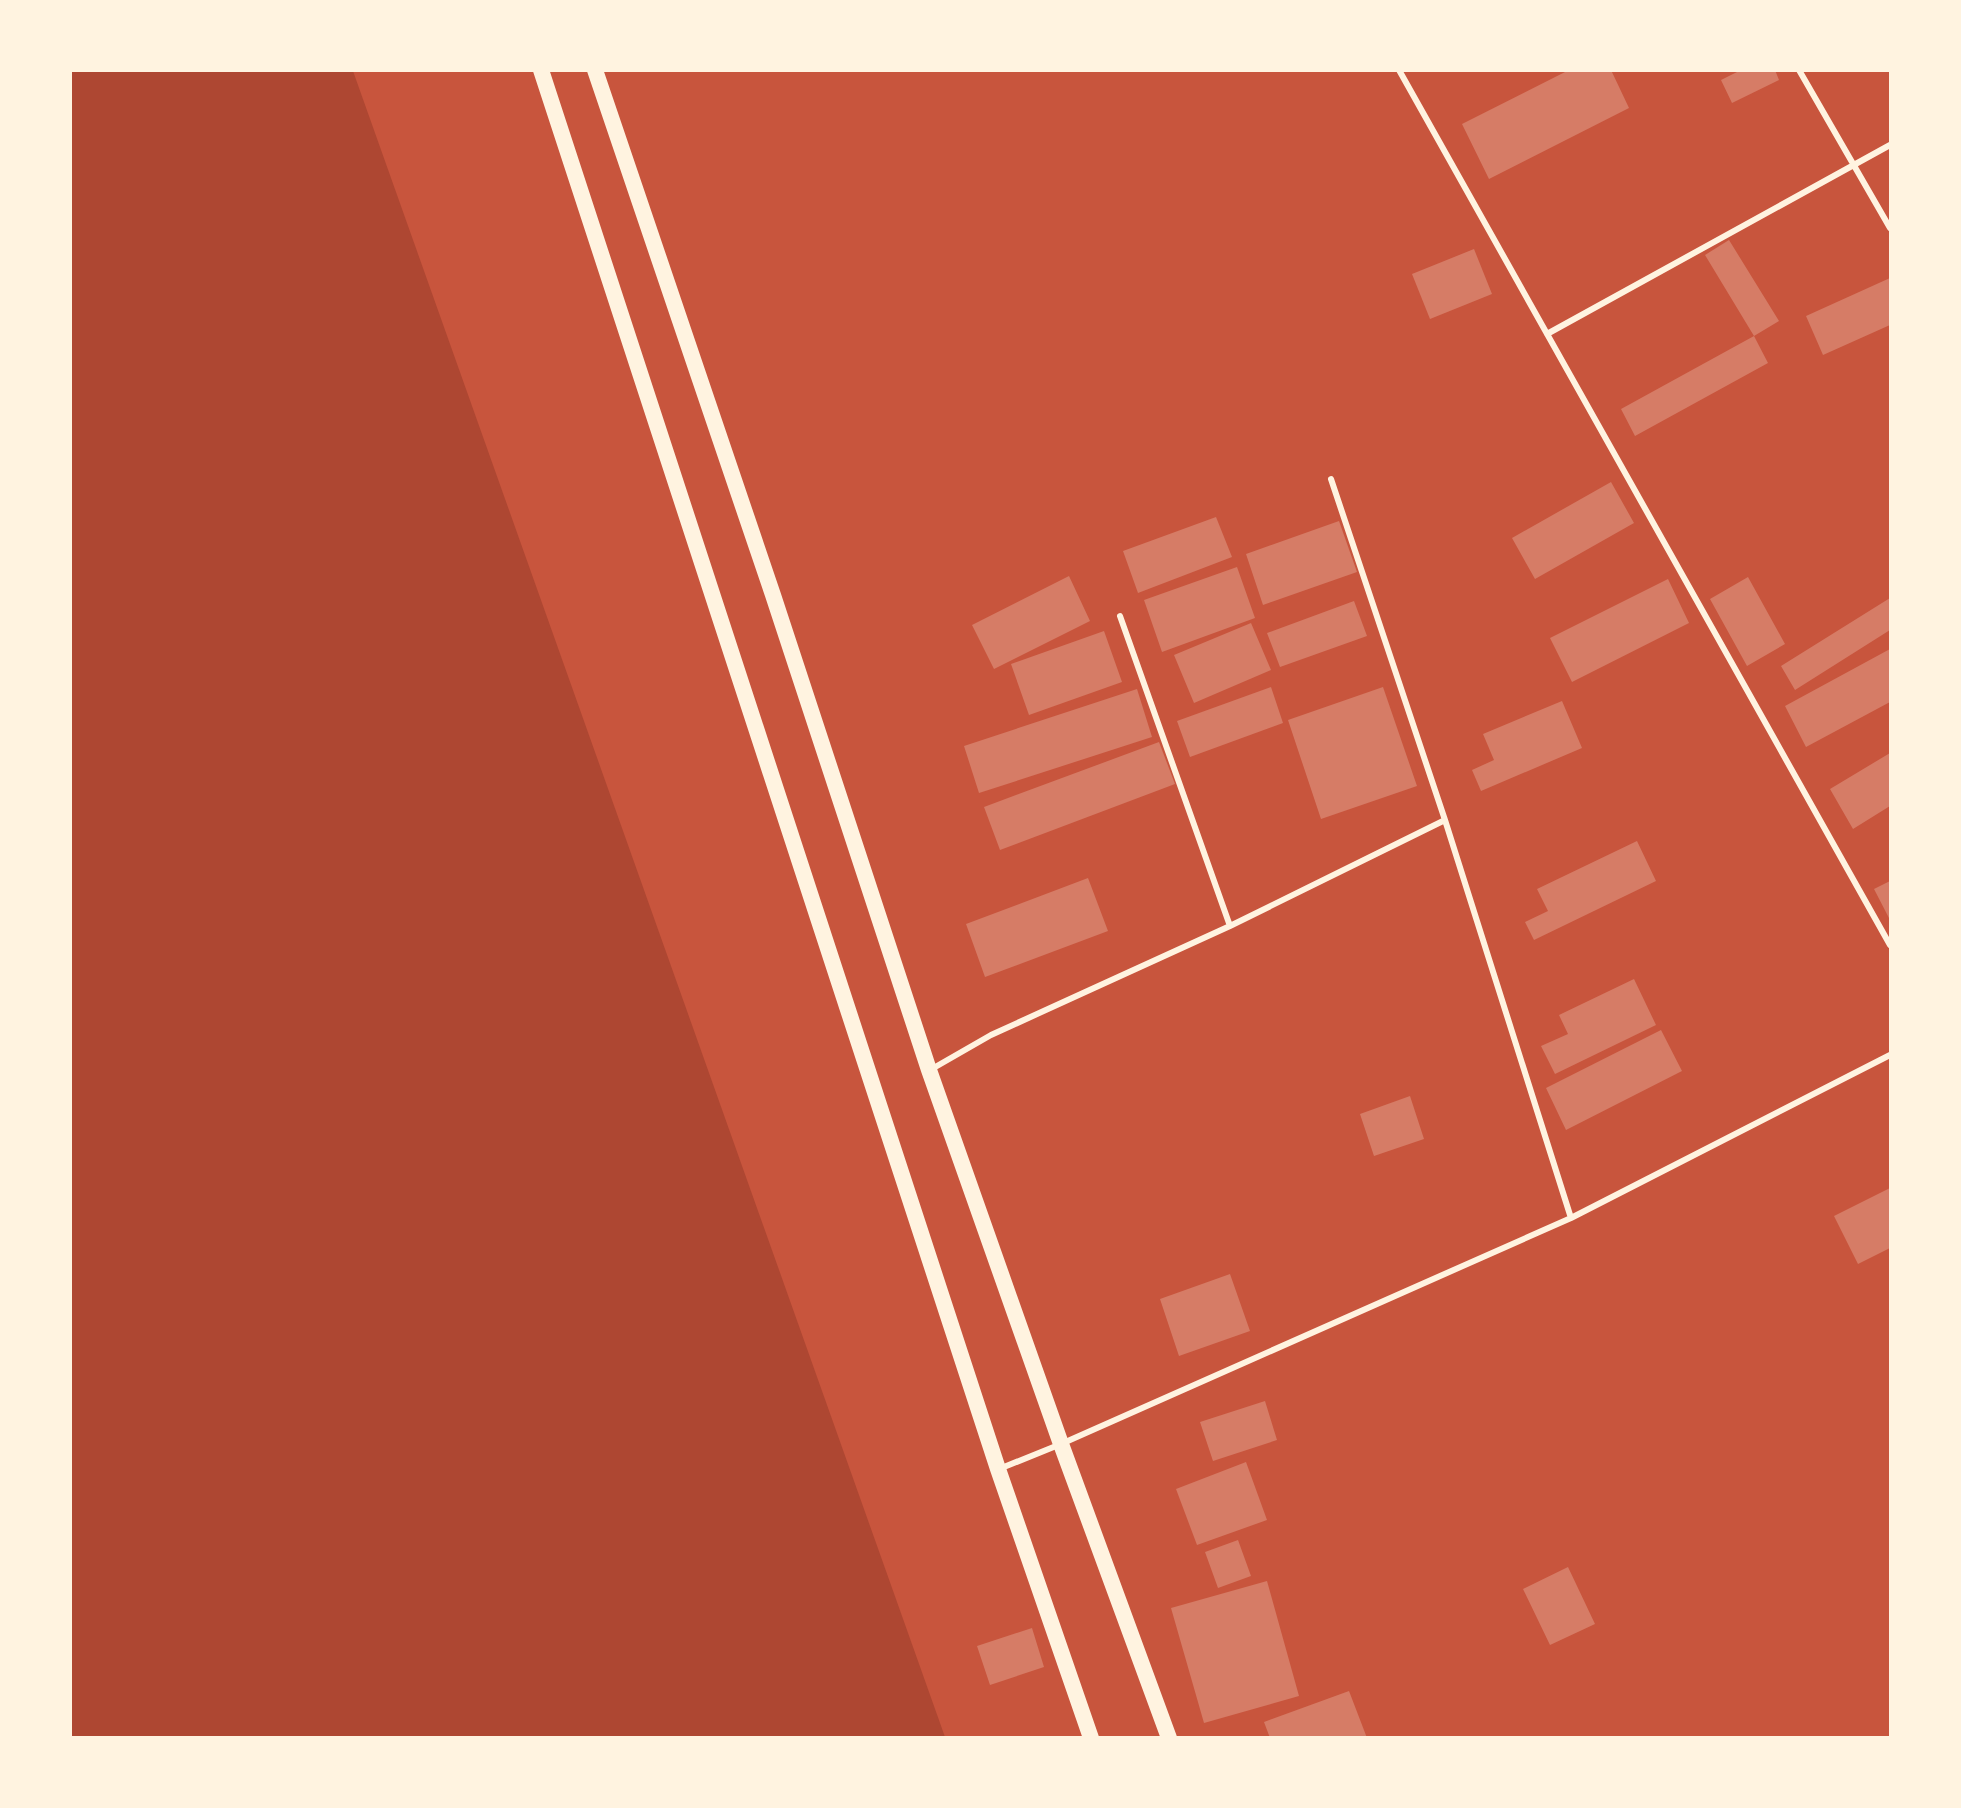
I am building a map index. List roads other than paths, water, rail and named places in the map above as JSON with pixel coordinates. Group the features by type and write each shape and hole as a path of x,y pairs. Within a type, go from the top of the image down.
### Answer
{"highway":[{"path":"542,70 998,1469 1091,1737"},
{"path":"595,70 773,595 929,1070 1169,1737"}],"street":[{"path":"1399,70 1890,945"},
{"path":"1799,70 1890,228"},
{"path":"1547,334 1890,145"},
{"path":"1331,479 1445,820 1571,1218"},
{"path":"1120,616 1230,926"},
{"path":"929,1070 991,1035 1230,926 1445,820"},
{"path":"998,1469 1062,1444 1571,1218 1890,1055"}]}
